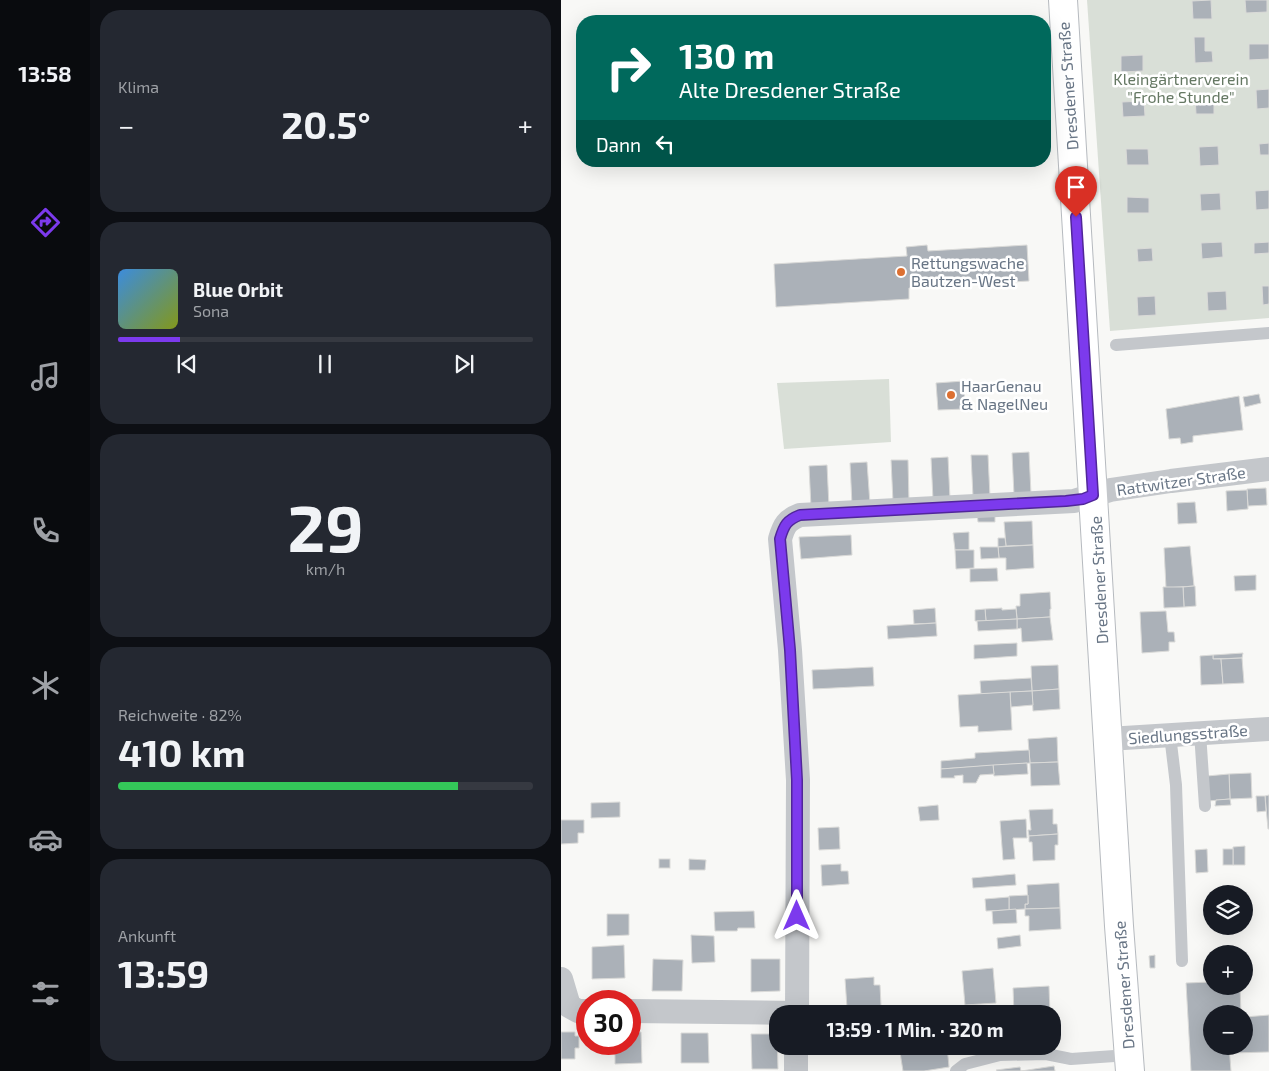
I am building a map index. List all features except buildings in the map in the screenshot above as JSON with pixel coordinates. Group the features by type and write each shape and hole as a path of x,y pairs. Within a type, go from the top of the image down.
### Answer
{"main road":[{"name":"Dresdener Straße","path":"1063,0 1129,1063"}],"street":[{"name":"Rattwitzer Straße","path":"797,1005 797,780 790,650 780,539 783,527 790,519 800,515 1066,501 1083,499 1110,490 1269,469"},
{"name":"Siedlungsstraße","path":"1108,739 1269,729"},
{"path":"561,979 569,1006 576,1010"},
{"path":"641,1011 769,1013"},
{"path":"796,1071 797,1055"}],"lane":[{"path":"1116,345 1269,333"},
{"path":"1200,733 1205,806"},
{"path":"1170,735 1176,785 1183,961"},
{"path":"956,1071 965,1064 999,1055 1046,1054 1071,1065 1129,1063"}],"green space":[{"name":"Kleingärtnerverein \"Frohe Stunde\"","path":"1087,0 1269,0 1269,318 1110,331"},
{"path":"889,379 891,442 784,449 777,383"}],"place":[{"name":"Rettungswache Bautzen-West","path":"901,272"},
{"name":"HaarGenau & NagelNeu","path":"951,395"}],"route":[{"path":"797,916 797,780 790,650 780,539 783,527 790,519 800,515 1074,501 1093,495 1076,217"}]}
